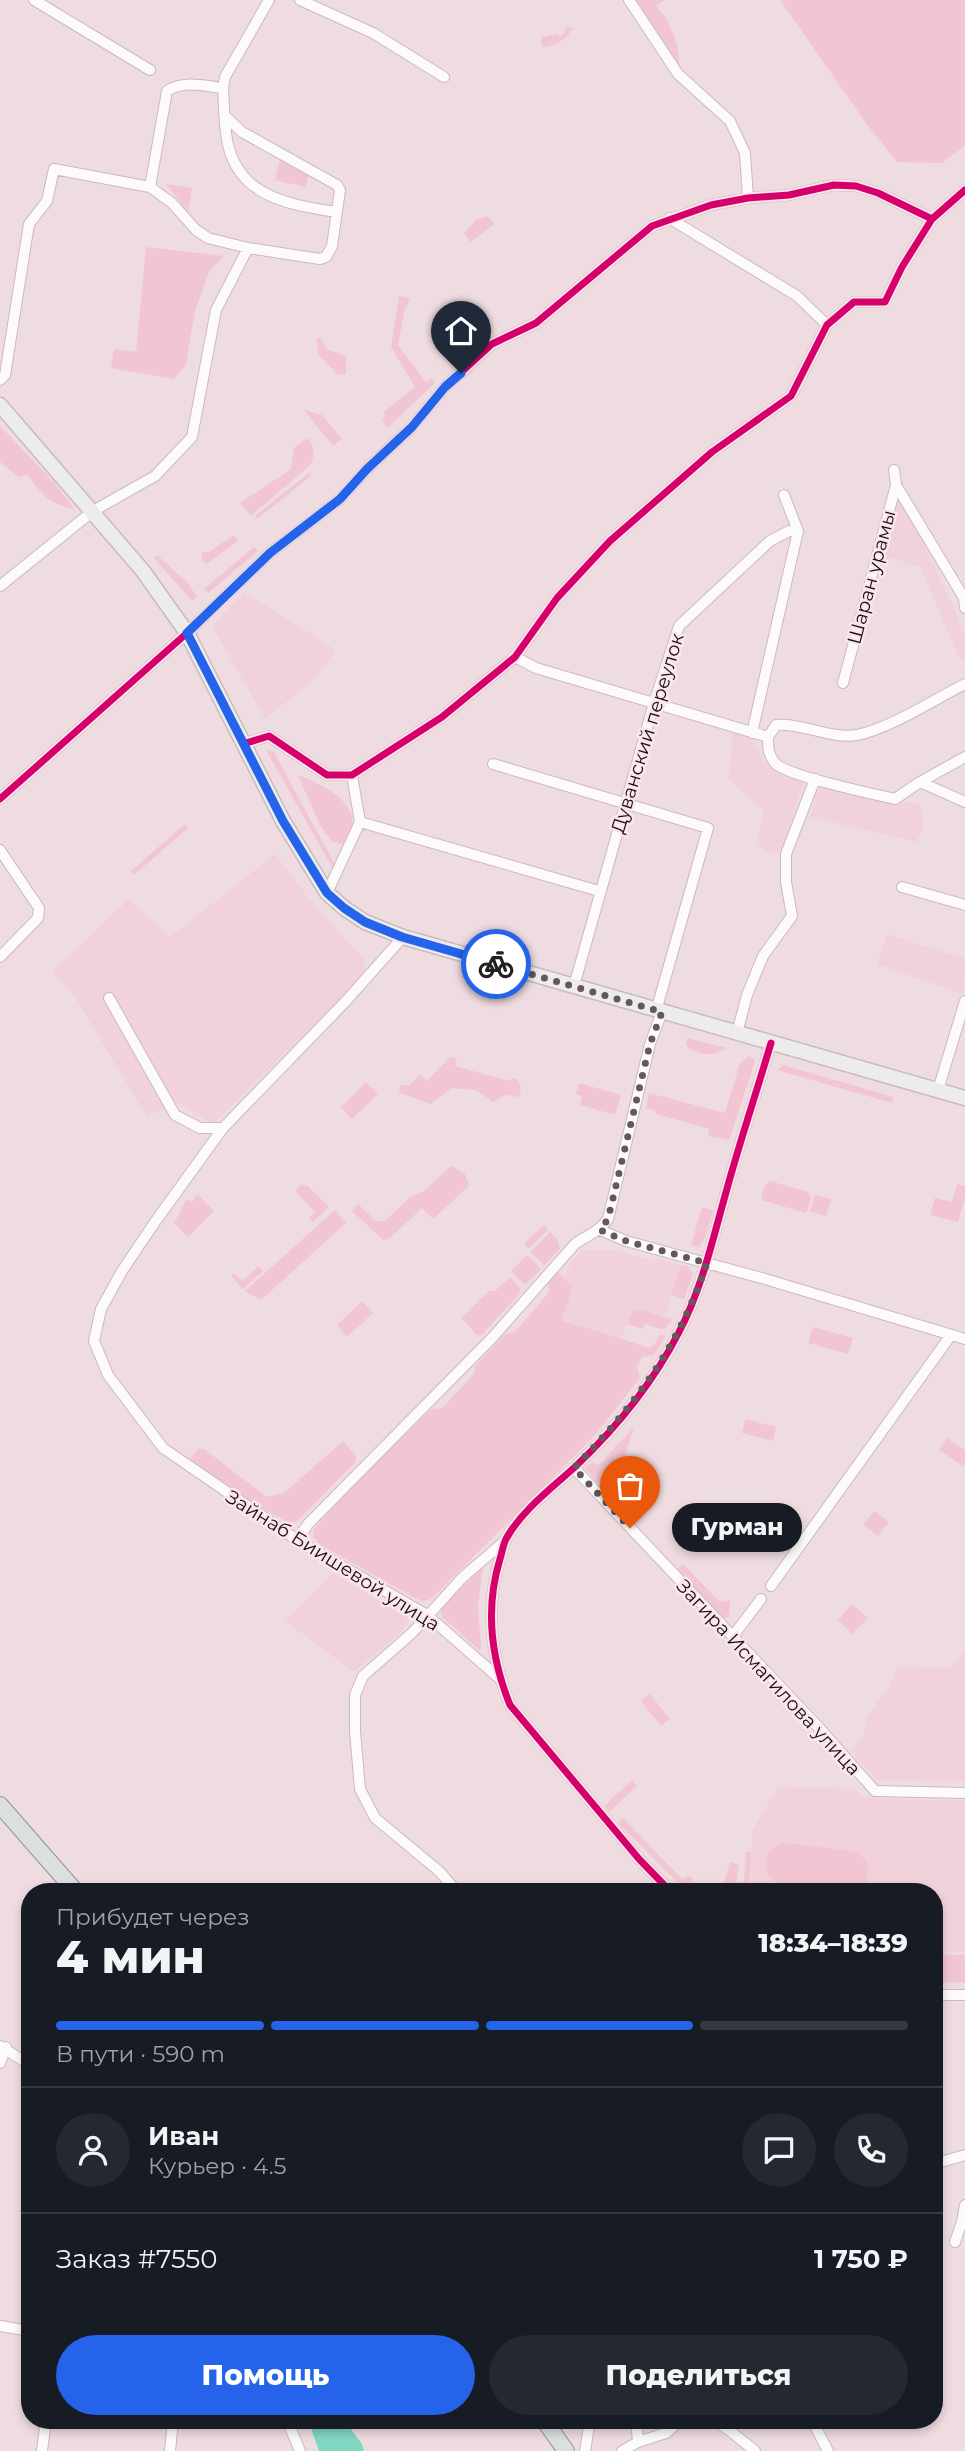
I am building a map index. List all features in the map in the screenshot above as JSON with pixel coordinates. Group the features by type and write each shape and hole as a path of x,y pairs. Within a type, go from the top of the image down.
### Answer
{"main road":[{"path":"0,405 143,571 187,633 283,821 327,893 344,908 365,922 402,937 965,1098"},
{"path":"0,1805 68,1883"},
{"path":"550,2429 566,2451"}],"street":[{"path":"34,0 150,70"},
{"path":"269,0 225,77 223,88 226,135 235,164 250,183 270,198 336,212"},
{"path":"300,0 373,33 444,77"},
{"path":"629,0 678,74 730,121 746,153 748,198"},
{"path":"150,187 167,90 186,84 223,88"},
{"path":"0,380 5,375 29,224 47,201 54,169 150,187 172,203 196,230 208,237 248,248 320,259 326,257 332,246 340,190 337,185 242,132 225,116"},
{"path":"0,799 187,633 270,553 340,499 367,469 412,427 445,387 492,344 536,323 652,226 711,205 748,198 789,195 834,185 856,186 878,193 932,219"},
{"path":"243,744 268,736 327,775 352,775 442,717 515,657 557,598 610,541 712,452 791,396 827,325 854,302 885,302 902,267 932,219 965,190"},
{"path":"669,218 797,296 827,325"},
{"path":"0,586 93,511 155,476 192,437 216,310 248,248"},
{"name":"Шаран урамы","path":"843,683 896,485 894,470"},
{"path":"896,485 964,598 965,608"},
{"path":"752,733 798,531 784,495"},
{"name":"Дуванский переулок","path":"574,986 653,704 680,626 770,541 789,531 798,531"},
{"path":"515,657 536,668 768,737"},
{"path":"965,684 882,726 855,735 821,732 791,724 776,725 768,737 769,754 777,765 815,779 895,799 965,757"},
{"path":"297,1540 309,1523 492,1338 575,1244 600,1230 608,1219 650,1044 708,828 493,764"},
{"path":"327,893 360,822 352,775"},
{"path":"737,1033 747,995 763,956 792,916 786,882 786,854 815,779"},
{"path":"920,782 965,802"},
{"path":"360,822 600,891"},
{"path":"0,850 40,908 38,918 0,957"},
{"path":"902,887 965,905"},
{"name":"Зайнаб Биишевой улица","path":"402,937 346,1001 223,1128 122,1271 101,1309 93,1341 108,1375 163,1448 297,1540 427,1615 500,1679"},
{"path":"109,998 175,1115 201,1128 223,1128"},
{"path":"937,1090 965,1000"},
{"name":"Зайнаб Биишевой улица","path":"662,1883 510,1705 500,1679 492,1634 492,1591 506,1539 527,1512 600,1441 651,1379 679,1333 695,1299 707,1263 771,1043"},
{"path":"600,1230 626,1241 965,1339"},
{"path":"771,1587 951,1335"},
{"name":"Загира Исмагилова улица","path":"574,1468 875,1791 965,1793"},
{"path":"449,1883 440,1872 375,1818 360,1789 355,1695 363,1676 412,1633 482,1559 506,1539"},
{"path":"733,1636 761,1600"},
{"path":"943,1994 965,1995"},
{"path":"0,2063 3,2047 21,2059"},
{"path":"943,2161 965,2155"},
{"path":"955,2242 965,2205"},
{"path":"0,2326 21,2330"},
{"path":"42,2451 45,2429"},
{"path":"170,2451 172,2429"},
{"path":"291,2429 300,2451"},
{"path":"585,2451 589,2429"},
{"path":"637,2429 638,2442"},
{"path":"622,2451 670,2429"},
{"path":"727,2429 755,2451"},
{"path":"817,2429 828,2451"}],"shaded area":[{"path":"636,0 664,0 656,6 667,19 677,44 680,66"},
{"path":"780,0 965,0 965,146 942,163 897,162 868,126"},
{"path":"565,27 573,28 564,39 542,47 541,37 564,35"},
{"path":"280,160 309,172 306,187 275,180"},
{"path":"166,184 192,188 188,211"},
{"path":"488,216 494,224 471,242 464,233 476,220"},
{"path":"146,247 224,256 210,270 195,311 186,364 174,379 111,368 114,349 136,352"},
{"path":"399,296 407,297 410,301 405,308 398,345 426,382 432,378 435,383 387,428 382,420 385,418 384,412 415,387 391,347"},
{"path":"317,338 320,338 328,350 346,356 346,374 338,375 318,354"},
{"path":"304,410 322,415 342,439 333,446"},
{"path":"0,426 54,482 74,509 52,501 28,475 19,477 0,462"},
{"path":"307,438 314,450 311,464 251,516 240,503 291,469 294,448"},
{"path":"309,473 311,476 257,519 255,516"},
{"path":"897,496 903,502 964,633 965,659 961,662 921,568 892,558 883,561 881,558"},
{"path":"234,535 238,541 207,564 203,562 203,552 209,552"},
{"path":"254,547 258,551 208,593 204,589"},
{"path":"157,555 188,583 197,597 192,601 154,558"},
{"path":"244,592 336,650 313,681 265,719 212,626"},
{"path":"733,733 750,737 768,766 804,780 784,845 774,855 756,845 764,811 728,779"},
{"path":"266,750 274,752 334,863 333,869"},
{"path":"298,775 333,793 350,810 350,832 342,845 331,841 319,823"},
{"path":"820,786 920,805 924,827 916,842 810,817"},
{"path":"185,824 188,828 134,875 131,871"},
{"path":"275,854 311,901 364,960 366,974 213,1124 176,1103 147,1117 73,994 52,972 129,899 170,937"},
{"path":"887,934 965,959 963,994 877,964"},
{"path":"687,1038 726,1048 711,1054 700,1053 686,1045"},
{"path":"749,1056 755,1059 755,1062 729,1140 708,1136 709,1129 656,1114 654,1110 646,1108 649,1093 725,1113 740,1063"},
{"path":"450,1057 457,1059 455,1066 509,1081 512,1078 518,1080 521,1088 519,1097 505,1095 493,1102 476,1090 451,1088 431,1104 400,1093 401,1085 410,1085 420,1074 427,1081"},
{"path":"783,1065 894,1097 892,1103 777,1070"},
{"path":"366,1082 378,1094 352,1119 341,1107"},
{"path":"579,1083 621,1095 615,1115 580,1105 582,1096 576,1094"},
{"path":"451,1166 465,1174 469,1186 433,1219 422,1208 389,1239 383,1240 352,1211 358,1204 376,1221 385,1221 409,1198 424,1191"},
{"path":"770,1181 808,1192 811,1196 808,1210 805,1213 762,1200 763,1190"},
{"path":"957,1184 965,1186 958,1222 930,1215 935,1198 952,1202"},
{"path":"301,1185 308,1186 329,1207 313,1222 309,1218 315,1212 295,1191"},
{"path":"197,1194 214,1211 188,1237 174,1223 187,1199 192,1202"},
{"path":"815,1195 831,1199 826,1216 810,1211"},
{"path":"702,1207 713,1211 705,1238 699,1247 691,1245"},
{"path":"335,1210 346,1223 261,1300 245,1291"},
{"path":"544,1225 548,1230 528,1249 524,1243"},
{"path":"550,1232 558,1240 560,1249 544,1265 530,1252"},
{"path":"580,1250 615,1250 656,1262 659,1259 681,1265 665,1316 640,1309 632,1311 622,1339 561,1319 573,1287 563,1276"},
{"path":"527,1255 541,1269 525,1285 511,1271"},
{"path":"681,1265 688,1267 693,1274 684,1299 671,1295"},
{"path":"259,1266 263,1271 243,1289 231,1276 234,1273 242,1281"},
{"path":"556,1270 573,1287 562,1320 650,1348 660,1334 666,1336 654,1355 642,1357 637,1367 640,1378 596,1434 431,1599 423,1601 415,1598 319,1544 313,1532 316,1526 370,1468 432,1409 442,1408 474,1374 475,1366 505,1334 515,1332 549,1292 548,1279"},
{"path":"510,1277 520,1288 520,1293 482,1335 477,1335 461,1318 489,1291 495,1291"},
{"path":"362,1301 373,1313 347,1337 337,1325"},
{"path":"640,1309 672,1319 666,1328 661,1329 645,1324 643,1329 627,1324 632,1311"},
{"path":"813,1327 853,1338 848,1354 808,1343"},
{"path":"745,1419 776,1427 773,1441 742,1433"},
{"path":"634,1427 614,1494 609,1497 585,1468 593,1462 598,1466"},
{"path":"947,1438 965,1450 963,1466 939,1450"},
{"path":"343,1441 356,1456 356,1462 297,1521 290,1523 258,1507 190,1459 198,1449 204,1449 267,1497 284,1493"},
{"path":"874,1511 889,1522 878,1536 863,1525"},
{"path":"683,1564 718,1600 730,1600 729,1618 720,1617 675,1571"},
{"path":"483,1567 478,1604 479,1650 442,1617 441,1608"},
{"path":"333,1573 409,1619 402,1632 354,1672 285,1621"},
{"path":"852,1604 868,1618 852,1634 838,1620"},
{"path":"965,1650 965,1781 876,1780 851,1751 864,1733 867,1717 889,1686 898,1667 950,1668"},
{"path":"650,1694 670,1719 661,1726 641,1701"},
{"path":"632,1780 637,1786 609,1812 604,1806"},
{"path":"778,1787 856,1789 864,1798 965,1801 965,1952 943,1952 943,1883 750,1883 752,1831"},
{"path":"623,1818 682,1879 692,1877 693,1883 678,1883 618,1823"},
{"path":"783,1843 859,1854 867,1864 866,1883 776,1882 768,1873 766,1865 768,1855"},
{"path":"746,1852 751,1852 749,1883 724,1883 730,1862 739,1864 736,1882 744,1882"},
{"path":"943,1954 965,1955 965,1983 943,1982"},
{"path":"311,2429 351,2429 364,2451 319,2451"}],"cycle path":[{"path":"0,799 187,633 270,553 340,499 367,469 412,427 445,387 492,344 536,323 652,226 711,205 748,198 789,195 834,185 856,186 878,193 932,219"},
{"path":"243,744 269,736 327,775 352,775 442,717 515,657 557,598 610,541 712,452 791,396 827,325 854,302 885,302 902,267 932,219 965,190"},
{"path":"662,1883 510,1705 498,1669 492,1633 495,1577 503,1546 513,1528 620,1420 646,1386 679,1332 706,1265 771,1043"}],"way so far":[{"path":"496,964 662,1012 650,1044 608,1219 600,1230 626,1241 707,1263 695,1299 679,1333 651,1379 574,1468 630,1528"}],"place":[{"name":"Гурман","path":"630,1528"}],"route":[{"path":"461,373 340,499 270,553 187,633 283,821 327,893 365,922 402,937 496,964"}]}
